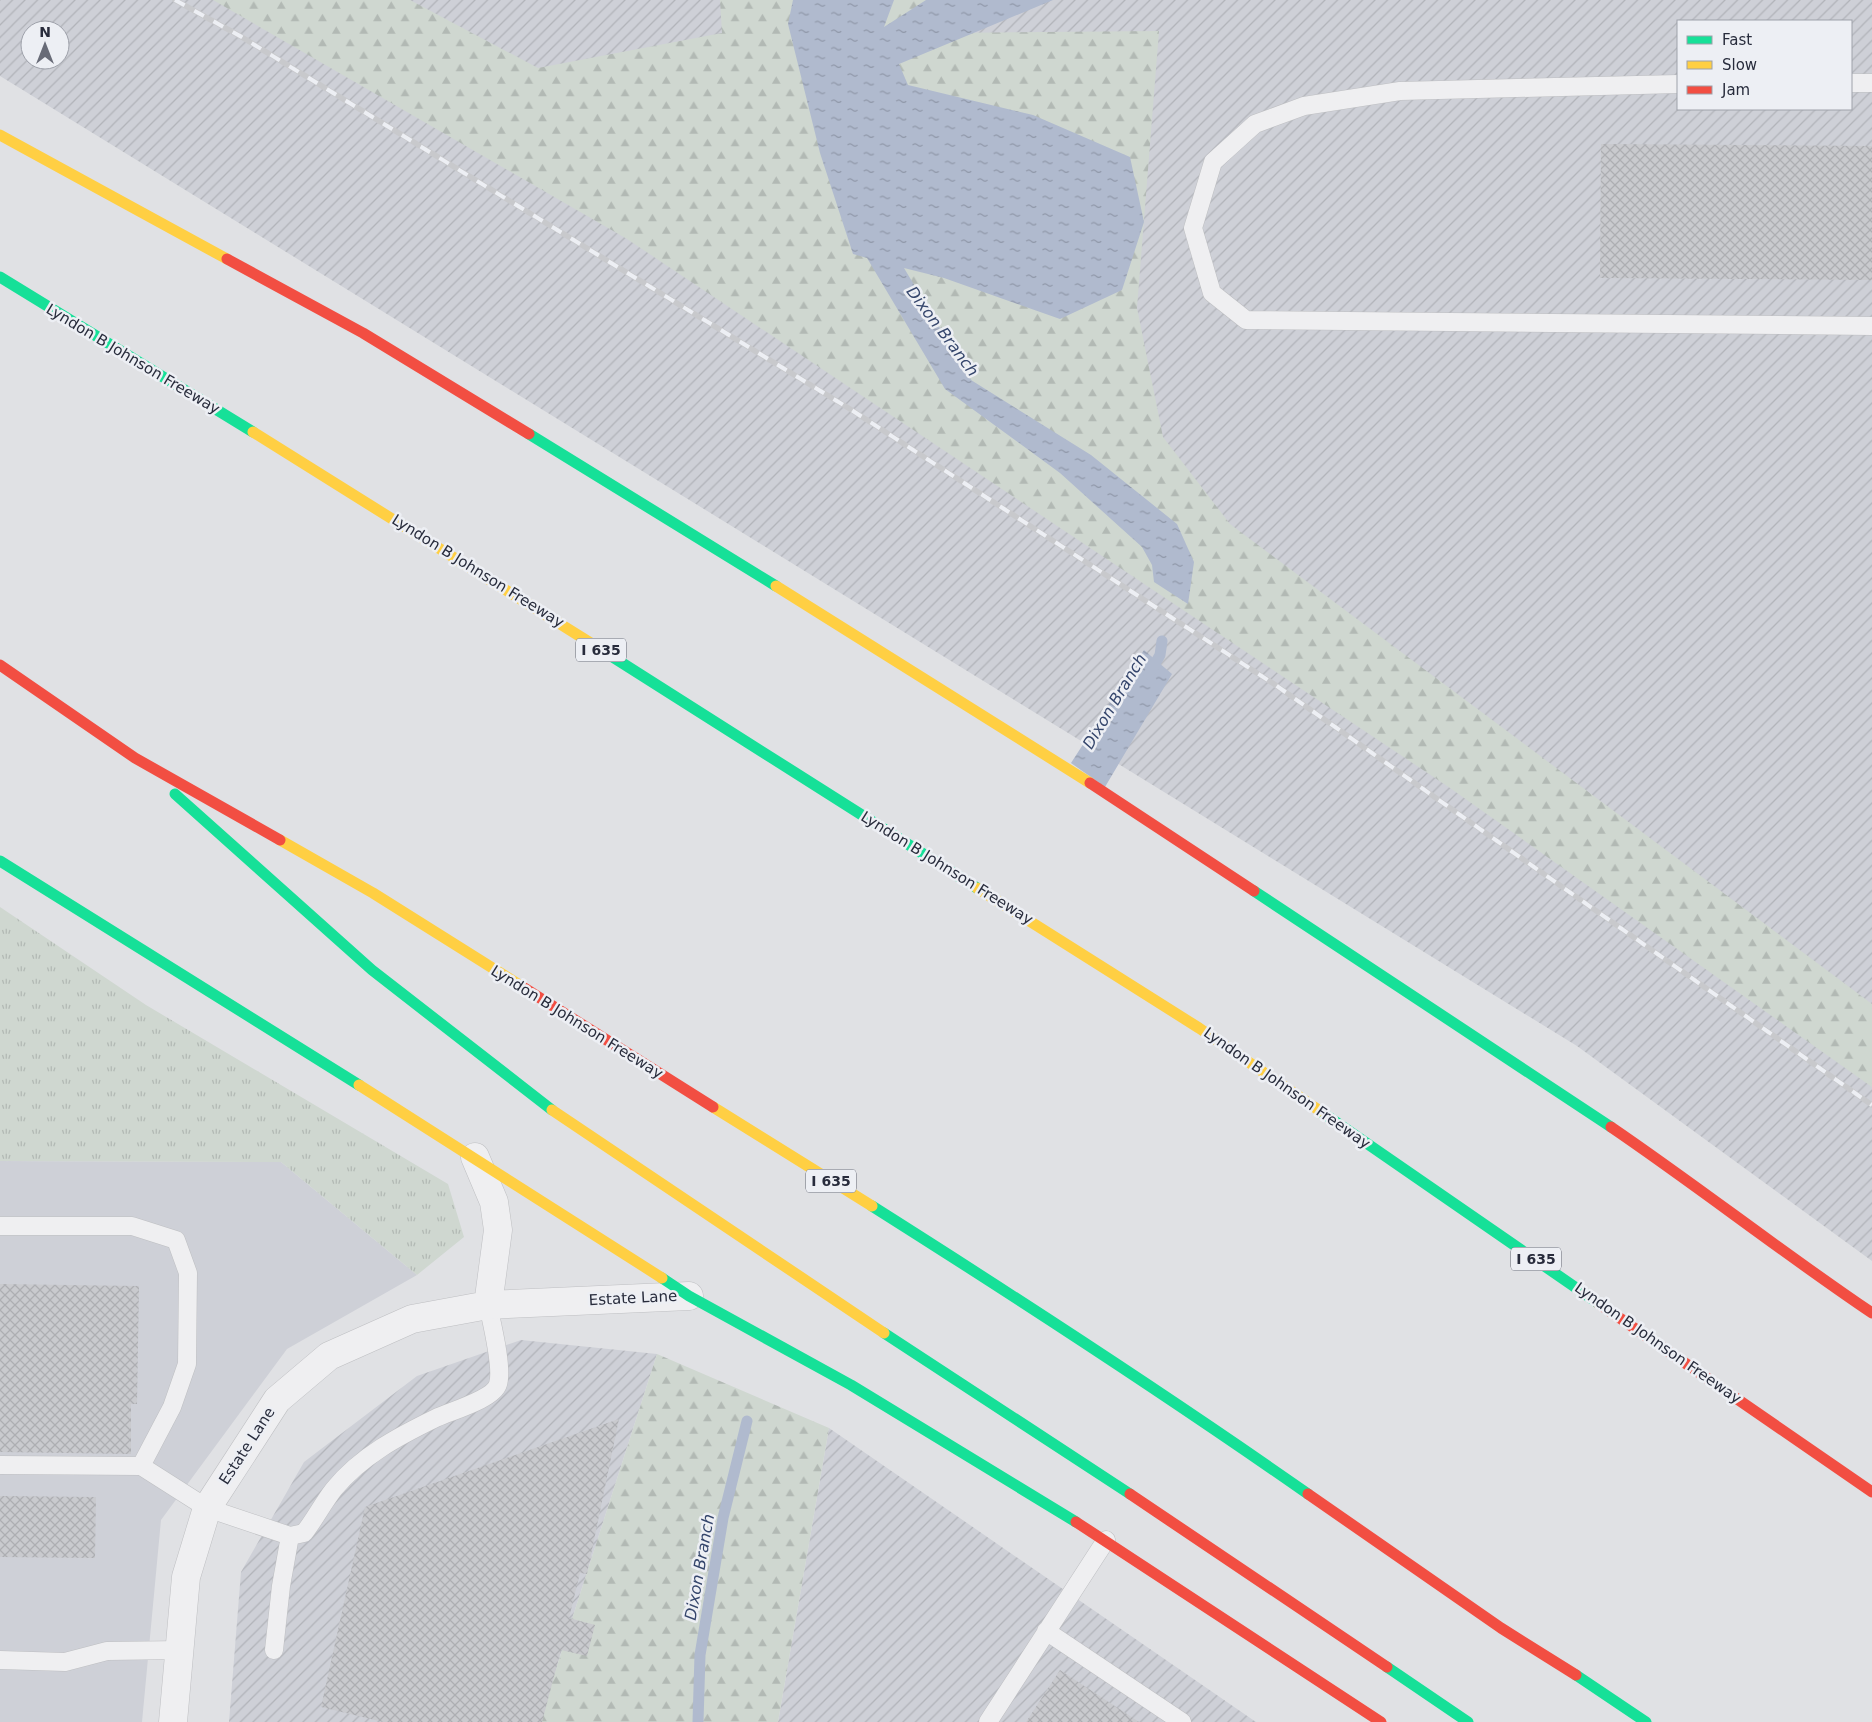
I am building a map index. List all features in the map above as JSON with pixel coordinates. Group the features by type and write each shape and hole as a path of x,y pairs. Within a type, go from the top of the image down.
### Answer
{"main road":[{"path":"0,135 5,141 363,333 656,511 1005,729 1200,854 1302,924 1514,1061 1672,1168 1819,1277 1872,1313"},
{"name":"Lyndon B Johnson Freeway","path":"0,277 387,514 1199,1028 1872,1492"},
{"name":"Lyndon B Johnson Freeway","path":"0,665 135,758 373,894 989,1280 1225,1436 1501,1628 1604,1692 1646,1722"},
{"path":"135,758 372,970 542,1103 697,1205 866,1321 1094,1470 1468,1722"},
{"path":"0,860 475,1157 688,1296 851,1385 1106,1540 1381,1722"},
{"path":"1839,1468 1872,1484"}],"street":[{"path":"475,1157 494,1202 498,1230 488,1305"},
{"name":"Estate Lane","path":"173,1722 186,1577 207,1508 277,1400 329,1356 412,1319 488,1305 688,1296"}],"lane":[{"path":"1852,83 1872,83"},
{"path":"1677,84 1400,91 1304,106 1255,124 1213,162 1193,228 1212,293 1246,320 1872,326"},
{"path":"0,1226 132,1226 176,1240 188,1273 187,1364 172,1407 141,1466"},
{"path":"0,1465 141,1466 207,1508 290,1536 304,1533 341,1482 354,1468 390,1441 454,1410 491,1396 498,1385 498,1372 488,1305"},
{"path":"274,1650 281,1586 290,1536"},
{"path":"988,1722 1106,1540"},
{"path":"1046,1632 1182,1722"},
{"path":"0,1660 65,1662 107,1651 179,1650"}],"shaded area":[{"path":"0,0 1872,0 1872,1261 1577,1046 0,76"},
{"path":"0,1161 281,1162 417,1275 287,1349 161,1520 142,1722 0,1722"},
{"path":"521,1340 657,1354 539,1722 229,1722 241,1572 304,1462 417,1376"},
{"path":"829,1428 1256,1722 778,1722"}],"green space":[{"path":"213,0 410,0 538,68 722,33 720,0 937,0 941,33 1159,31 1137,308 1163,437 1230,524 1872,1004 1872,1087 1450,788 627,239"},
{"path":"0,907 146,1005 448,1184 464,1237 417,1275 281,1162 0,1161"},
{"path":"657,1354 829,1428 778,1722 539,1722"}],"water":[{"path":"793,0 894,0 884,27 926,0 1053,0 899,64 908,85 1033,115 1130,157 1144,222 1122,290 1060,319 944,278 904,268 971,380 1091,455 1177,524 1194,562 1188,604 1154,582 1152,565 1142,547 1060,473 945,389 867,258 853,254 820,153 788,24"},
{"path":"1144,650 1172,674 1105,787 1071,763"}],"building":[{"path":"1601,144 1872,146 1872,280 1600,278"},
{"path":"0,1284 139,1286 137,1404 131,1404 131,1454 0,1452"},
{"path":"619,1419 587,1574 580,1573 569,1618 595,1625 587,1656 561,1650 542,1722 383,1722 321,1707 365,1507"},
{"path":"0,1496 96,1497 95,1558 0,1557"},
{"path":"1060,1670 1127,1714 1139,1722 1026,1722"}],"waterway":[{"name":"Dixon Branch","path":"1149,674 1160,655 1162,641"},
{"name":"Dixon Branch","path":"698,1722 700,1655 723,1518 747,1421"}],"railway":[{"path":"175,0 240,36 850,409 1274,684 1872,1105"}],"traffic: fast":[{"path":"0,277 253,432"},
{"path":"529,434 776,586"},
{"path":"597,647 977,888"},
{"path":"175,794 372,970 552,1110"},
{"path":"0,861 359,1085"},
{"path":"1254,891 1611,1127"},
{"path":"1320,1111 1598,1303"},
{"path":"872,1206 1092,1347 1308,1494"},
{"path":"662,1278 689,1296 851,1385 1076,1522"},
{"path":"884,1333 1130,1494"},
{"path":"1387,1667 1468,1722"},
{"path":"1576,1675 1646,1722"}],"traffic: slow":[{"path":"0,135 227,259"},
{"path":"253,432 597,647"},
{"path":"776,586 1090,783"},
{"path":"280,840 373,893 521,986"},
{"path":"977,888 1199,1028 1320,1111"},
{"path":"359,1085 662,1278"},
{"path":"713,1107 872,1206"},
{"path":"552,1110 884,1333"}],"traffic: jam":[{"path":"227,259 363,333 529,434"},
{"path":"0,665 135,758 280,840"},
{"path":"1090,783 1254,891"},
{"path":"521,986 713,1107"},
{"path":"1611,1127 1872,1313"},
{"path":"1598,1303 1872,1492"},
{"path":"1130,1494 1387,1667"},
{"path":"1308,1494 1501,1628 1576,1675"},
{"path":"1076,1522 1381,1722"}]}
